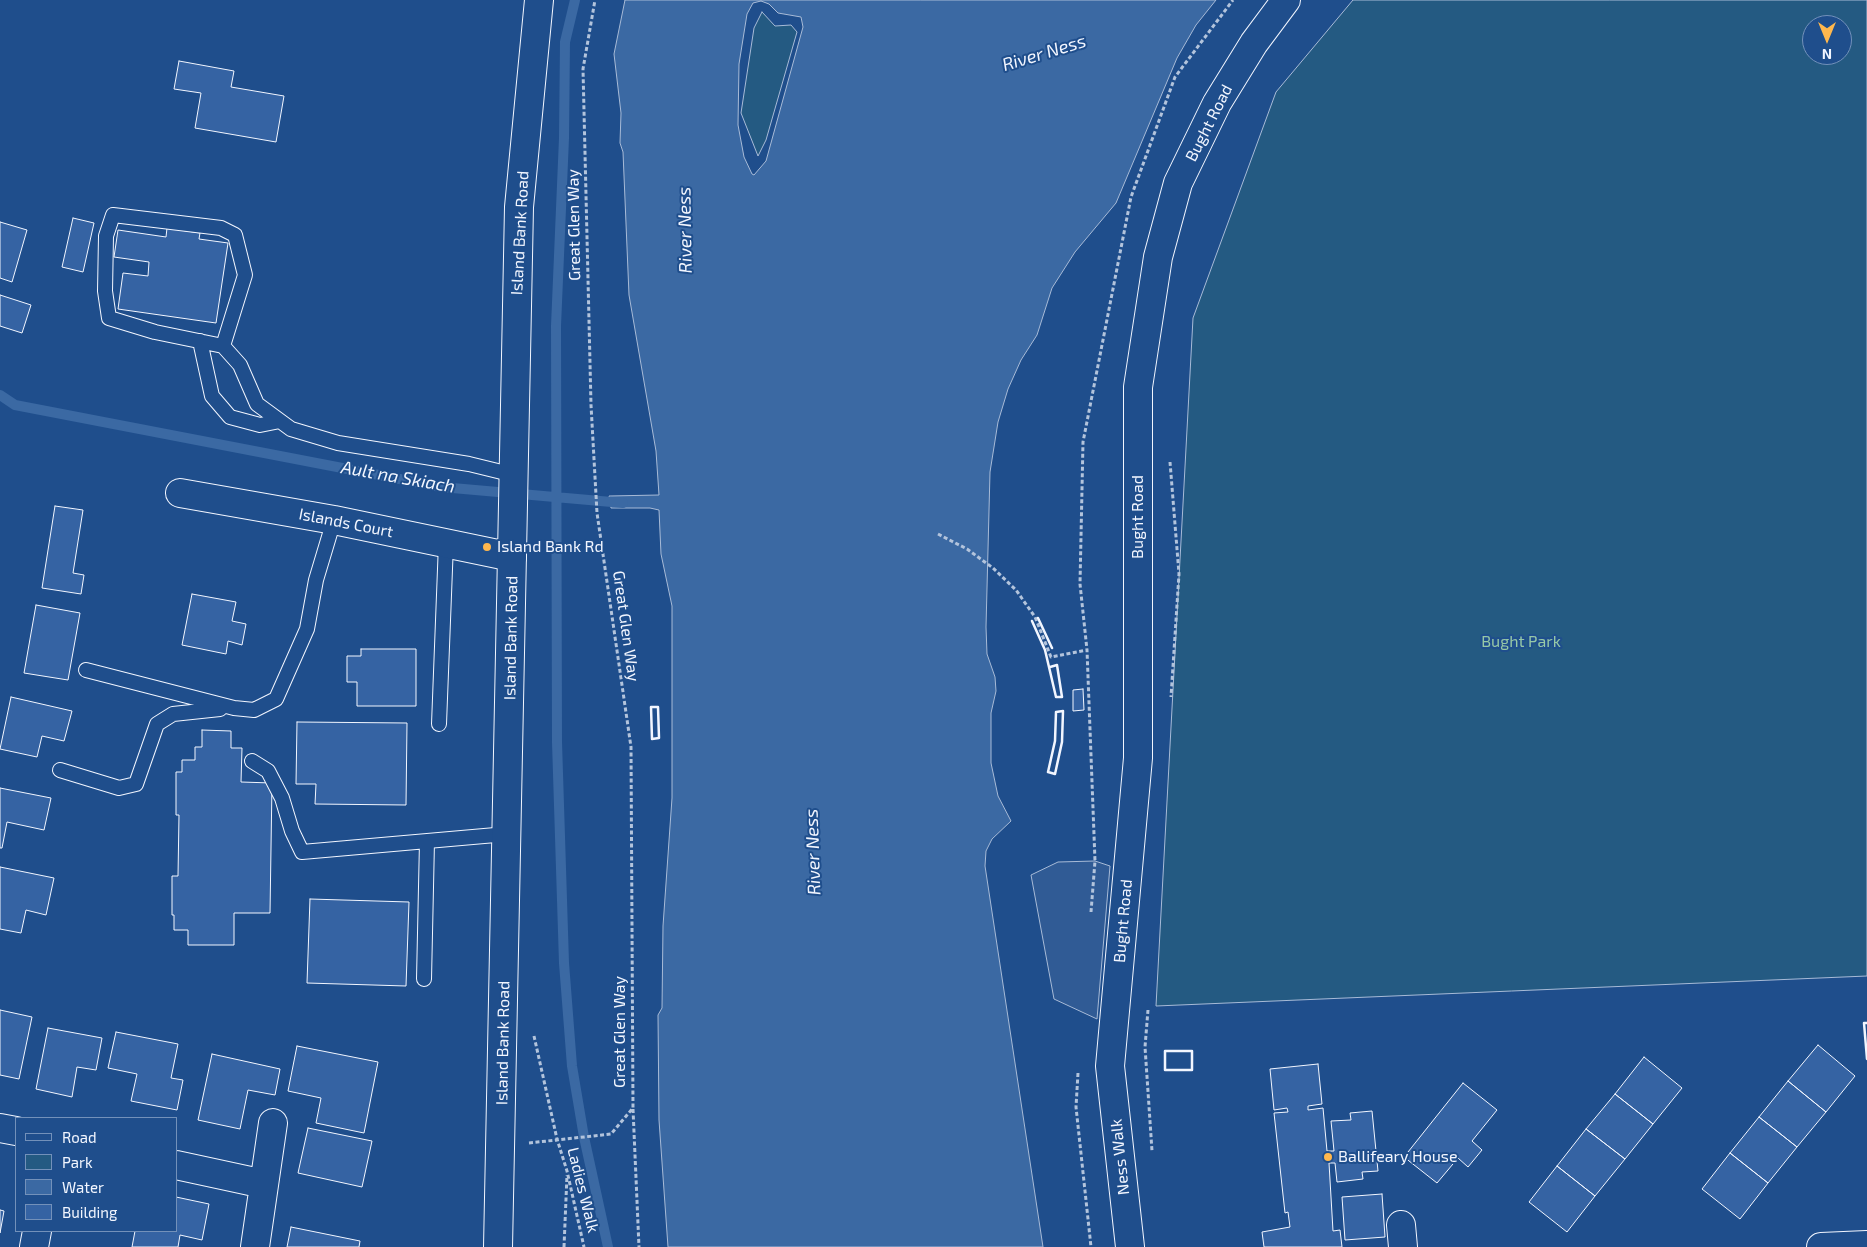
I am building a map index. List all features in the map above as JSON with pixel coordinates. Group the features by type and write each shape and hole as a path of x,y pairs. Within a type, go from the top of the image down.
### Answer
{"street":[{"name":"Island Bank Road","path":"498,1247 519,207 539,0"},
{"name":"Bught Road","path":"1110,1066 1138,758 1138,387 1158,257 1178,183 1217,103 1254,43 1286,0"},
{"name":"Islands Court","path":"180,493 334,520 512,557"},
{"name":"Ness Walk","path":"1110,1066 1130,1247"},
{"path":"255,1247 273,1123"},
{"path":"0,1128 15,1131"},
{"path":"178,1165 264,1184"},
{"path":"34,1247 37,1232"},
{"path":"1821,1247 1867,1245"}],"lane":[{"path":"223,346 245,275 235,235 221,228 113,215 106,236 105,291 109,318 155,332 223,346 240,365 257,404 291,430 338,443 469,464 514,479"},
{"path":"200,341 212,396 230,417 260,425 280,421"},
{"path":"86,670 234,708 254,710 276,699 306,629 316,580 334,520"},
{"path":"439,724 446,543"},
{"path":"60,770 119,788 136,784 157,724 173,714 234,708"},
{"path":"252,761 268,771 282,798 292,831 302,852 507,834"},
{"path":"424,979 427,841"}],"path":[{"name":"Great Glen Way","path":"557,1139 611,1134 633,1108 631,747 597,513 591,405 583,68 595,0"},
{"path":"1170,455 1179,574 1170,702"},
{"path":"938,534 967,549 993,568 1016,590 1035,617 1051,657 1087,650"},
{"path":"1148,1008 1145,1047 1152,1152"},
{"path":"633,1108 639,1247"},
{"name":"Ladies Walk","path":"557,1139 567,1171 584,1247"},
{"path":"564,1247 567,1171"}],"green space":[{"name":"Bught Park","path":"1353,0 1867,0 1867,976 1156,1006 1193,318 1276,92"},
{"path":"762,12 775,26 791,25 797,32 766,140 758,156 741,113 754,28"}],"shaded area":[{"path":"1095,861 1110,866 1097,1019 1054,999 1031,875 1058,862"}],"water":[{"name":"River Ness","path":"625,0 1216,0 1196,25 1177,58 1116,203 1075,252 1052,288 1037,335 1021,360 1008,389 998,422 990,472 986,627 987,654 995,677 996,691 991,713 991,763 998,796 1011,821 992,839 986,851 985,866 1043,1247 668,1247 659,1120 658,1015 662,1008 663,926 672,798 672,606 661,554 659,510 650,508 611,508 609,496 659,495 656,451 629,295 623,152 620,143 621,113 614,54","holes":["761,1 769,4 778,13 801,17 803,27 766,161 754,175 744,157 738,125 739,64 747,14 753,3"]}],"building":[{"path":"179,61 234,71 231,87 284,96 276,142 195,128 201,93 174,89"},
{"path":"73,218 94,223 83,272 62,267"},
{"path":"0,222 27,230 12,282 0,278"},
{"path":"167,228 200,233 199,239 228,243 216,323 118,309 123,273 148,276 149,262 114,257 118,230 166,237"},
{"path":"0,295 31,305 22,333 0,326"},
{"path":"55,506 83,510 73,573 84,575 81,594 42,588"},
{"path":"192,594 236,602 232,621 246,624 242,645 228,641 226,654 182,645"},
{"path":"36,605 80,613 68,680 24,673"},
{"path":"361,649 416,649 416,706 357,706 357,682 347,682 347,656 361,656"},
{"path":"1083,689 1084,710 1073,711 1073,690"},
{"path":"11,697 72,711 64,741 42,736 37,757 0,749"},
{"path":"297,722 407,723 406,805 315,804 316,784 296,784"},
{"path":"202,730 231,731 231,748 242,748 241,782 272,783 270,913 234,913 234,945 188,945 188,930 174,930 172,876 178,876 179,815 176,815 176,772 182,772 182,760 195,760 195,747 202,747"},
{"path":"0,788 51,798 44,830 7,822 2,848 0,848"},
{"path":"0,867 54,878 46,915 26,910 21,933 0,929"},
{"path":"310,899 409,902 406,986 307,983"},
{"path":"0,1010 32,1017 19,1079 0,1075"},
{"path":"48,1028 102,1038 96,1070 77,1067 72,1097 36,1089"},
{"path":"116,1032 178,1044 171,1078 183,1080 177,1110 131,1101 137,1074 108,1068"},
{"path":"1818,1045 1855,1076 1826,1112 1788,1081"},
{"path":"297,1046 378,1062 364,1133 316,1123 321,1098 288,1091"},
{"path":"212,1054 280,1069 275,1095 248,1090 240,1129 198,1120"},
{"path":"1644,1057 1682,1088 1653,1124 1615,1094"},
{"name":"Ballifeary House","path":"1318,1064 1322,1104 1308,1106 1308,1110 1323,1108 1327,1151 1334,1151 1331,1121 1351,1120 1350,1113 1372,1111 1378,1171 1362,1172 1363,1179 1337,1182 1335,1163 1329,1163 1333,1231 1340,1230 1342,1247 1264,1247 1262,1232 1290,1227 1288,1212 1285,1213 1274,1113 1288,1112 1287,1108 1274,1110 1270,1069"},
{"path":"1788,1081 1826,1112 1797,1147 1759,1117"},
{"path":"1463,1083 1497,1110 1472,1141 1482,1150 1468,1167 1458,1158 1437,1183 1404,1157"},
{"path":"1615,1094 1653,1124 1625,1159 1586,1129"},
{"path":"1759,1117 1797,1147 1768,1183 1730,1153"},
{"path":"308,1128 372,1141 362,1187 298,1173"},
{"path":"1586,1129 1625,1159 1595,1196 1557,1166"},
{"path":"1730,1153 1768,1183 1740,1219 1702,1189"},
{"path":"1557,1166 1595,1196 1567,1232 1529,1202"},
{"path":"1382,1194 1385,1237 1345,1240 1342,1197"},
{"path":"178,1197 209,1204 202,1240 180,1235 178,1247 132,1247 135,1232 178,1232"},
{"path":"0,1210 4,1211 0,1233"},
{"path":"291,1227 360,1241 359,1247 287,1247"}],"waterway":[{"path":"575,0 565,42 564,138 556,326 557,742 564,963 572,1066 584,1137 608,1247"},
{"name":"Ault na Skiach","path":"0,395 15,405 441,487 623,503"}],"wall":[{"path":"1038,618 1052,648"},
{"path":"1032,621 1045,650 1056,697 1062,697 1057,665 1050,667"},
{"path":"651,707 658,707 659,738 652,739 651,707"},
{"path":"1063,711 1062,742 1055,774 1048,772 1055,741 1056,712 1063,711"},
{"path":"1867,1023 1864,1023 1867,1059"},
{"path":"1165,1051 1192,1051 1192,1070 1165,1070 1165,1051"}],"place":[{"name":"Island Bank Rd","path":"487,547"},
{"name":"Ballifeary House","path":"1328,1157"}]}
